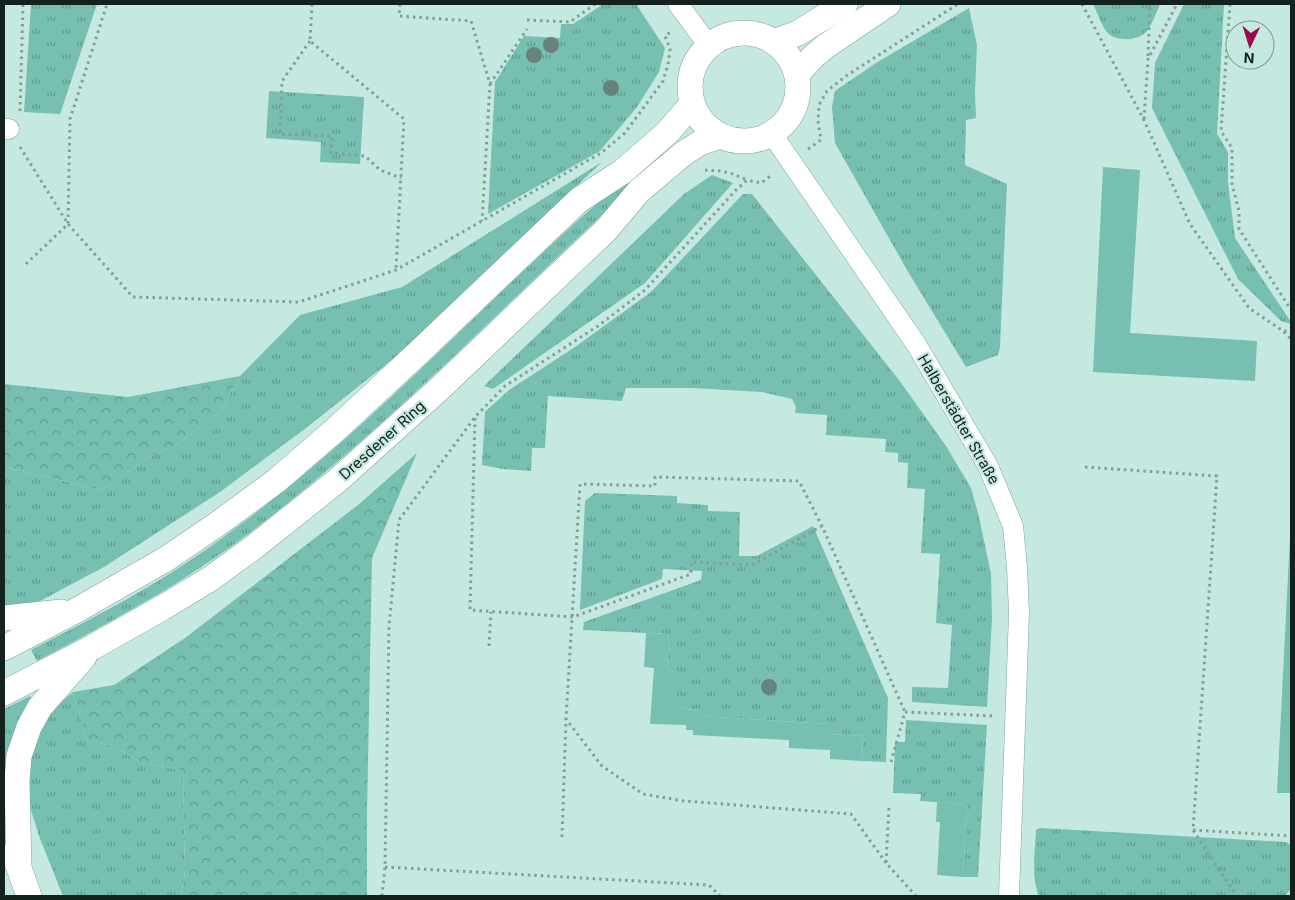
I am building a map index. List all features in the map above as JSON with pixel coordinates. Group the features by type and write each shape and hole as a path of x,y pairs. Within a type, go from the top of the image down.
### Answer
{"street":[{"path":"774,42 798,33 845,4"},
{"path":"797,74 826,46 888,4"},
{"path":"683,11 709,46"},
{"path":"741,33 758,34 774,42 785,50 793,62 797,74 799,88 797,102 792,115 783,126 760,140 733,141 720,136 708,128 698,117 692,104 690,88 692,72 698,58 709,46 724,37 741,33"},
{"path":"4,648 77,610 166,559 276,481 334,431 579,200 622,172 667,133 692,104"},
{"name":"Halberstädter Straße","path":"772,134 916,344 988,466 1013,526 1019,613 1009,896"},
{"name":"Dresdener Ring","path":"4,693 93,647 162,608 210,579 254,546 338,480 438,390 599,236 639,191 684,153 700,143 720,136"},
{"path":"4,618 77,610"},
{"path":"20,868 17,781 19,756 26,734 40,707 93,647"},
{"path":"4,828 20,868 28,896"}],"path":[{"path":"23,4 11,125 68,224 133,297 299,302 396,270 601,153 625,132 663,81 670,49 665,36 683,11"},
{"path":"26,264 68,224 70,119 107,4"},
{"path":"312,4 310,41 282,81 280,134 332,136 331,153 365,156 380,170 401,178"},
{"path":"400,4 399,16 471,21 490,84 482,222"},
{"path":"527,20 570,22 595,4"},
{"path":"382,896 385,867 389,627 399,520 475,417 505,386 598,326 645,290 747,180 761,183 821,140 818,121 819,105 827,91 846,76 958,4"},
{"path":"1082,4 1144,120 1190,224 1249,308 1283,331 1291,339"},
{"path":"1144,120 1150,4"},
{"path":"1148,59 1177,4"},
{"path":"1230,4 1221,131 1232,148 1232,184 1238,211 1239,230 1291,310"},
{"path":"490,84 527,29"},
{"path":"310,41 404,119 396,270"},
{"path":"1283,331 1291,332"},
{"path":"475,417 470,610 573,617 690,574 691,562 752,565 822,526"},
{"path":"1085,467 1217,476 1193,830 1237,896"},
{"path":"562,837 566,718 580,484 655,486 655,477 799,481 822,526 905,712 891,762"},
{"path":"489,646 491,612"},
{"path":"905,712 1016,717"},
{"path":"566,718 602,766 643,794 684,801 851,814 886,863 916,896"},
{"path":"886,863 889,808"},
{"path":"1193,830 1291,836"},
{"path":"385,867 710,885 720,896"}],"green space":[{"path":"31,4 97,4 60,114 24,112"},
{"path":"603,4 636,4 665,48 659,72 637,107 600,151 488,214 495,82 524,36 560,38 561,24 573,24"},
{"path":"1093,4 1160,4 1146,32 1132,39 1121,39 1111,35 1103,27"},
{"path":"1184,4 1224,4 1217,134 1228,152 1228,182 1235,238 1291,324 1281,321 1238,279 1152,108 1155,63"},
{"path":"969,8 977,45 976,118 966,120 965,165 1007,184 1000,347 998,355 966,367 907,270 835,143 832,107 835,91 876,63"},
{"path":"269,91 364,97 360,164 320,162 321,142 266,138"},
{"path":"666,144 672,152 567,248 411,396 304,490 248,534 197,570 118,617 37,661 31,650 157,582 225,536 286,489 371,416 576,222"},
{"path":"602,162 408,347 306,428 220,492 104,567 40,601 4,608 4,467 103,490 147,458 177,445 221,411 240,376 300,315 402,287"},
{"path":"1103,167 1140,170 1130,333 1257,341 1255,381 1093,372"},
{"path":"712,175 733,183 645,283 493,389 484,386 684,194"},
{"path":"743,194 752,194 899,380 946,446 971,488 991,574 992,620 987,707 912,702 912,687 948,688 952,625 936,623 940,554 921,553 925,489 907,488 908,463 898,462 898,453 885,452 886,439 826,435 827,415 795,413 796,407 792,399 762,392 692,388 626,388 622,401 548,396 545,448 532,448 531,471 482,465 485,412 509,390 575,347 651,292"},
{"path":"240,376 221,411 177,445 147,458 103,490 4,467 4,384 128,397"},
{"path":"417,453 372,558 367,896 181,896 185,871 183,770 142,763 114,746 88,741 73,692 114,685 185,638 358,505"},
{"path":"595,493 677,496 677,503 708,505 708,511 740,512 739,556 757,556 813,526 888,698 886,762 862,761 863,736 829,734 829,724 700,716 700,710 673,708 675,672 667,671 669,634 583,630 584,622 701,580 702,571 663,569 662,579 580,610 585,501"},
{"path":"1291,516 1291,793 1277,793"},
{"path":"646,633 669,634 667,671 676,672 674,708 700,710 700,716 829,724 829,734 863,736 862,761 830,759 830,750 789,748 789,740 693,735 693,730 686,730 686,725 650,724 654,668 644,667"},
{"path":"73,692 88,741 114,746 142,763 183,770 185,871 181,896 63,896 39,836 31,810 26,783 36,732 53,709"},
{"path":"30,696 34,702 7,772 4,773 4,709"},
{"path":"906,720 987,725 978,877 963,877 967,804 920,801 921,794 893,793 895,742 905,742"},
{"path":"937,802 967,804 963,877 937,875 940,822 936,822"},
{"path":"1040,828 1286,842 1291,845 1291,889 1285,896 1039,896 1035,881 1034,864 1036,830"}]}
